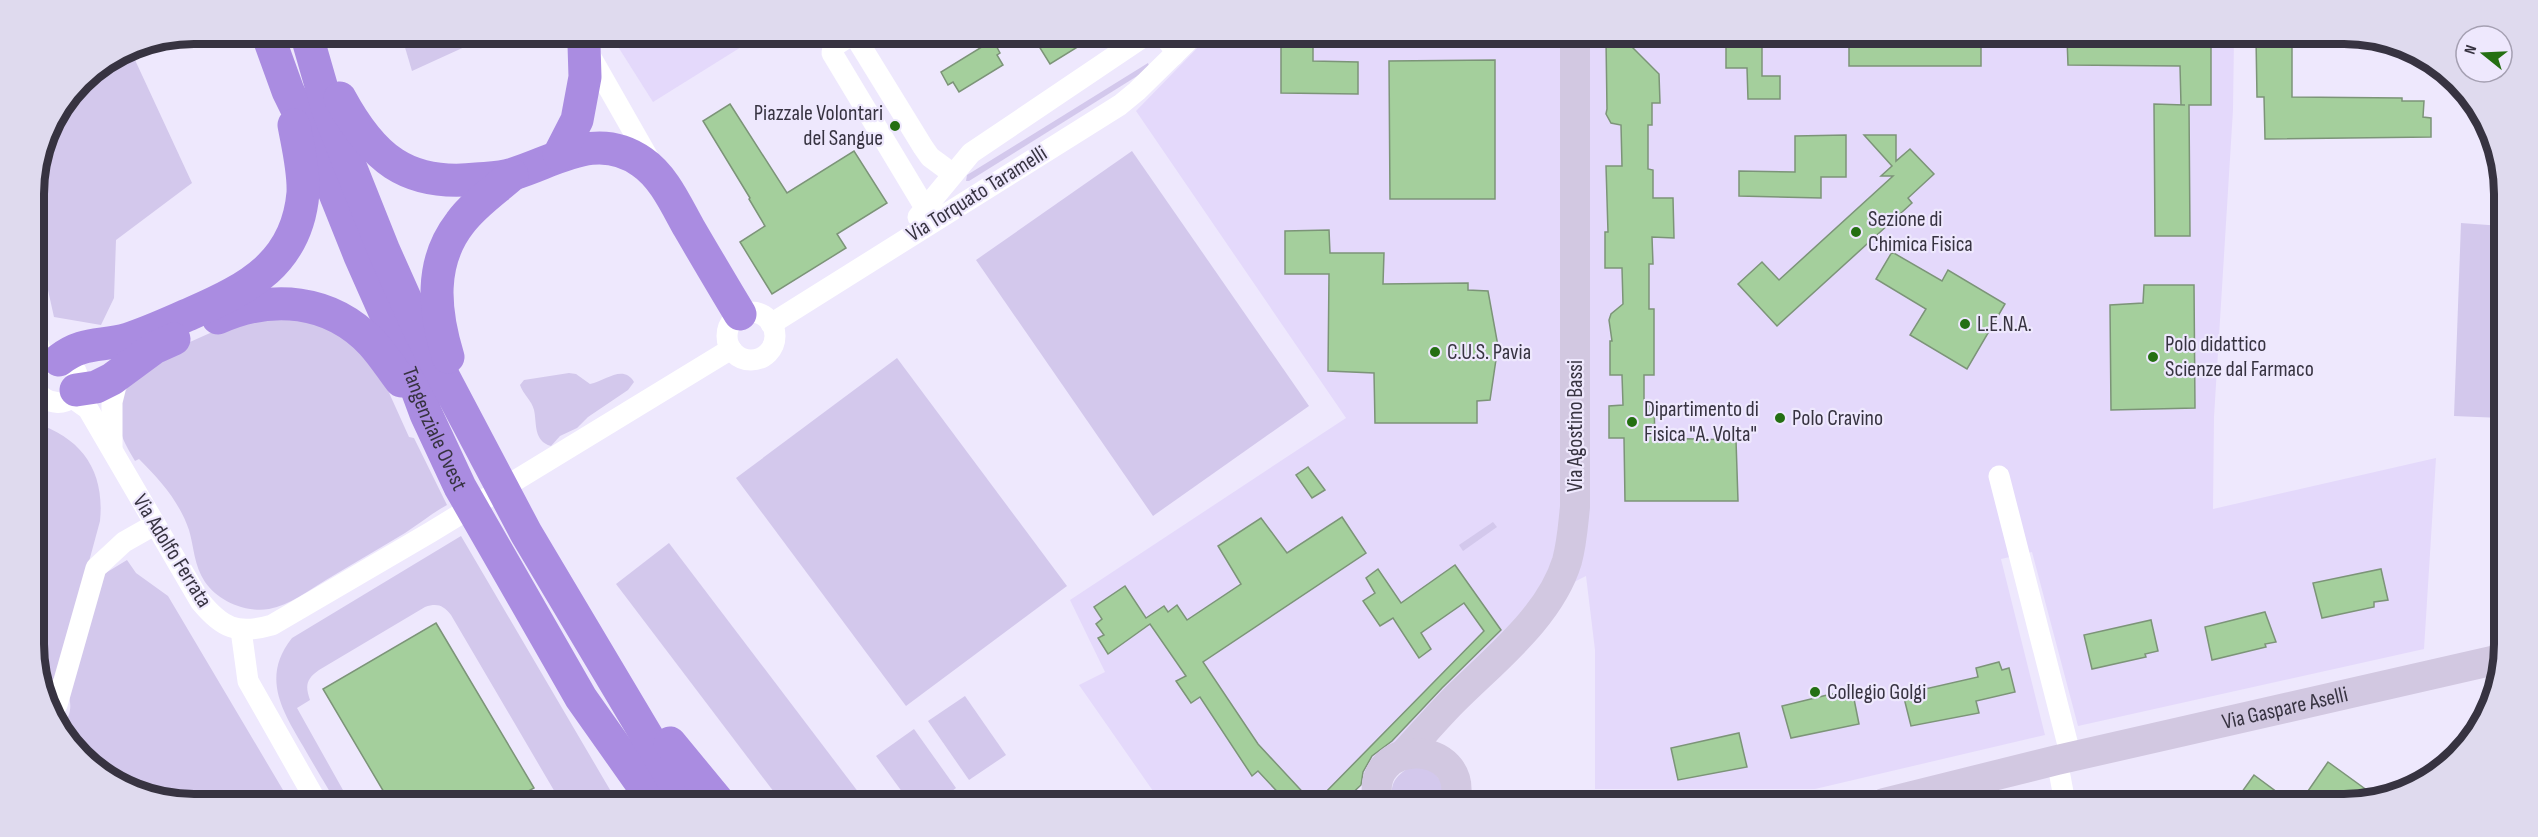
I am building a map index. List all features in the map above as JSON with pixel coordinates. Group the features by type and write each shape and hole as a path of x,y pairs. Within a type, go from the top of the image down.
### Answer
{"highway":[{"name":"Tangenziale Ovest","path":"271,44 288,91 320,156 406,360 426,414 460,487 581,698 649,794"},
{"name":"Tangenziale Ovest","path":"309,44 329,113 384,250 421,334 526,533 681,794"},
{"path":"311,44 356,125 382,156 411,172 437,180 512,175 559,155 592,148 619,152 641,161 660,179 740,314"},
{"path":"559,155 577,120 585,77 582,44"},
{"path":"46,367 73,349 125,340 159,327 248,286 271,267 293,233 298,220 303,191 288,91"},
{"path":"468,422 438,326 435,293 438,274 450,239 460,223 512,175"},
{"path":"74,394 112,379 154,348 230,313 268,303 304,305 326,311 360,332 382,355 426,414"},
{"path":"591,643 712,794"},
{"path":"581,698 629,794"}],"main road":[{"name":"Via Agostino Bassi","path":"1373,793 1383,769 1392,760 1404,754 1447,706 1523,631 1545,604 1567,562 1575,507 1575,44"},
{"name":"Via Gaspare Aselli","path":"1921,793 2493,661"},
{"path":"1437,757 1435,734 1447,706"},
{"path":"1404,754 1419,753 1437,757 1448,766 1455,779 1459,793"}],"street":[{"path":"584,44 660,179"},
{"path":"838,44 833,47 832,53 930,215"},
{"path":"860,44 930,157 953,174"},
{"name":"Via Torquato Taramelli","path":"930,215 953,174 971,153 1133,44"},
{"path":"1170,44 1174,55"},
{"name":"Via Torquato Taramelli","path":"771,324 897,243 930,215 1120,105 1185,44"},
{"path":"754,312 761,314 771,324 775,338 769,352 763,356 749,360 742,358 731,349 727,342 729,326 740,314 754,312"},
{"path":"312,794 248,681 241,630 255,630 272,625 431,532 731,349"},
{"path":"111,451 114,436 110,416 112,402 116,386 130,365"},
{"path":"44,398 59,403 74,394 78,384 75,371 71,366 46,367"},
{"name":"Via Adolfo Ferrata","path":"74,394 88,409 200,601 214,619 241,630"},
{"path":"1999,476 2064,759 2066,793"},
{"path":"57,705 96,568 124,542 154,525"}],"shaded area":[{"path":"404,44 471,44 412,71"},
{"path":"616,44 746,44 653,102"},
{"name":"Polo Cravino","path":"1201,44 2234,44 2233,110 2214,417 2213,509 2436,458 2424,649 2078,726 2032,552 2001,559 2045,735 1815,789 1595,789 1595,650 1586,576 1566,586 1352,793 1155,794 1079,685 1105,672 1070,600 1346,418 1136,111"},
{"path":"133,56 192,183 116,240 114,298 101,325 54,317 44,272 44,184 51,145 64,118 87,87 110,69"},
{"path":"1148,63 1150,68 966,181 967,175"},
{"path":"1132,151 1309,406 1153,516 976,260"},
{"path":"2461,223 2494,225 2494,418 2454,416"},
{"path":"246,317 319,318 377,366 409,437 414,438 447,505 299,597 277,607 260,610 242,607 225,600 205,582 199,570 185,519 168,491 139,459 135,461 124,440 120,425 125,386 163,354"},
{"path":"897,358 1067,586 906,706 736,478"},
{"path":"576,374 590,384 619,374 625,374 634,382 628,390 588,417 577,428 560,436 551,446 541,440 533,407 520,385 524,380"},
{"path":"44,426 78,447 87,459 99,487 101,503 100,521 58,676 48,682 44,653 46,574 44,570"},
{"path":"1493,522 1497,527 1463,551 1459,545"},
{"path":"461,536 612,794 556,794 451,615 442,607 433,605 425,607 319,670 309,680 307,691 310,700 297,708 345,794 331,794 288,719 278,693 276,680 278,666 292,638"},
{"path":"669,543 859,793 775,794 616,584"},
{"path":"127,560 136,573 168,596 287,794 194,794 155,788 118,773 87,750 66,721 70,709 67,690 99,577"},
{"path":"965,696 1006,755 969,780 928,721"},
{"path":"914,729 956,788 948,794 903,794 876,756"},
{"path":"1411,766 1431,769 1444,785 1443,793 1392,793 1393,784 1401,773"}],"building":[{"path":"986,44 995,44 1000,53 997,55 1003,65 959,92 953,82 948,85 941,72"},
{"path":"1038,44 1082,44 1050,64"},
{"path":"1281,44 1313,44 1313,61 1358,62 1358,94 1281,93"},
{"path":"1606,44 1629,44 1659,74 1660,103 1652,103 1652,125 1648,125 1648,169 1653,170 1653,198 1673,198 1674,238 1652,237 1653,264 1649,264 1649,309 1654,309 1654,375 1644,375 1644,406 1654,406 1655,438 1736,440 1738,501 1625,501 1624,438 1609,438 1609,406 1623,405 1622,375 1610,375 1610,341 1612,341 1609,320 1611,314 1623,304 1622,268 1605,268 1605,232 1608,232 1606,166 1622,166 1621,125 1611,123 1606,114"},
{"path":"1726,44 1762,44 1762,76 1780,76 1780,99 1748,99 1747,68 1726,68"},
{"path":"1849,44 1981,44 1981,66 1849,66"},
{"path":"2067,44 2211,44 2211,105 2189,105 2190,236 2155,236 2154,104 2181,105 2180,66 2068,65"},
{"path":"2256,44 2292,44 2292,97 2402,98 2402,101 2424,101 2423,117 2431,118 2431,137 2265,139 2264,97 2257,97"},
{"path":"1495,60 1495,199 1390,199 1389,61"},
{"path":"730,104 787,193 854,151 887,203 837,234 846,248 772,294 740,242 765,226 703,121"},
{"path":"1846,135 1846,177 1821,177 1821,198 1739,196 1739,171 1795,172 1795,136"},
{"name":"Sezione di Chimica Fisica","path":"1864,135 1896,135 1896,161 1910,149 1934,174 1908,198 1912,203 1777,326 1738,284 1762,262 1779,280 1893,176 1881,176 1892,166"},
{"path":"1329,230 1330,253 1384,253 1383,284 1468,283 1468,290 1488,291 1498,346 1490,400 1477,401 1477,423 1375,423 1374,373 1328,371 1329,274 1285,274 1285,231"},
{"path":"1892,252 1942,281 1948,270 2005,304 1967,369 1910,335 1926,309 1876,279"},
{"name":"Polo didattico Scienze dal Farmaco","path":"2144,285 2194,285 2195,408 2111,410 2110,305 2143,303"},
{"path":"1308,467 1325,490 1312,498 1296,475"},
{"path":"1342,517 1366,553 1203,662 1258,744 1304,793 1279,793 1258,771 1252,776 1200,697 1191,703 1176,681 1186,676 1150,624 1108,654 1098,638 1104,635 1096,624 1102,619 1094,607 1125,586 1146,618 1164,606 1168,612 1177,605 1187,620 1241,584 1218,546 1261,518 1287,553"},
{"path":"1455,565 1501,630 1392,741 1372,756 1363,772 1361,785 1352,793 1324,793 1484,631 1464,603 1421,633 1431,649 1419,658 1393,618 1380,626 1363,601 1375,593 1366,578 1378,569 1401,603"},
{"path":"2381,569 2388,600 2374,602 2374,607 2322,618 2313,583"},
{"path":"2265,612 2276,642 2265,644 2266,647 2212,660 2205,627"},
{"path":"2151,620 2158,651 2145,654 2146,657 2092,669 2084,635"},
{"path":"436,623 534,788 523,794 385,794 323,689"},
{"path":"1999,662 2002,670 2009,668 2015,692 1976,701 1979,713 1911,726 1903,694 1978,677 1976,668"},
{"path":"1852,689 1859,724 1791,738 1782,706"},
{"path":"1739,733 1747,767 1678,780 1671,748"},
{"path":"2328,762 2368,791 2354,793 2307,793"},
{"path":"2254,775 2278,793 2241,793"}],"place":[{"name":"Piazzale Volontari del Sangue","path":"895,126"},
{"name":"Sezione di Chimica Fisica","path":"1856,232"},
{"name":"L.E.N.A.","path":"1965,324"},
{"name":"C.U.S. Pavia","path":"1435,352"},
{"name":"Polo didattico Scienze dal Farmaco","path":"2153,357"},
{"name":"Polo Cravino","path":"1780,418"},
{"name":"Dipartimento di Fisica \"A. Volta\"","path":"1632,422"},
{"name":"Collegio Golgi","path":"1815,692"}]}
